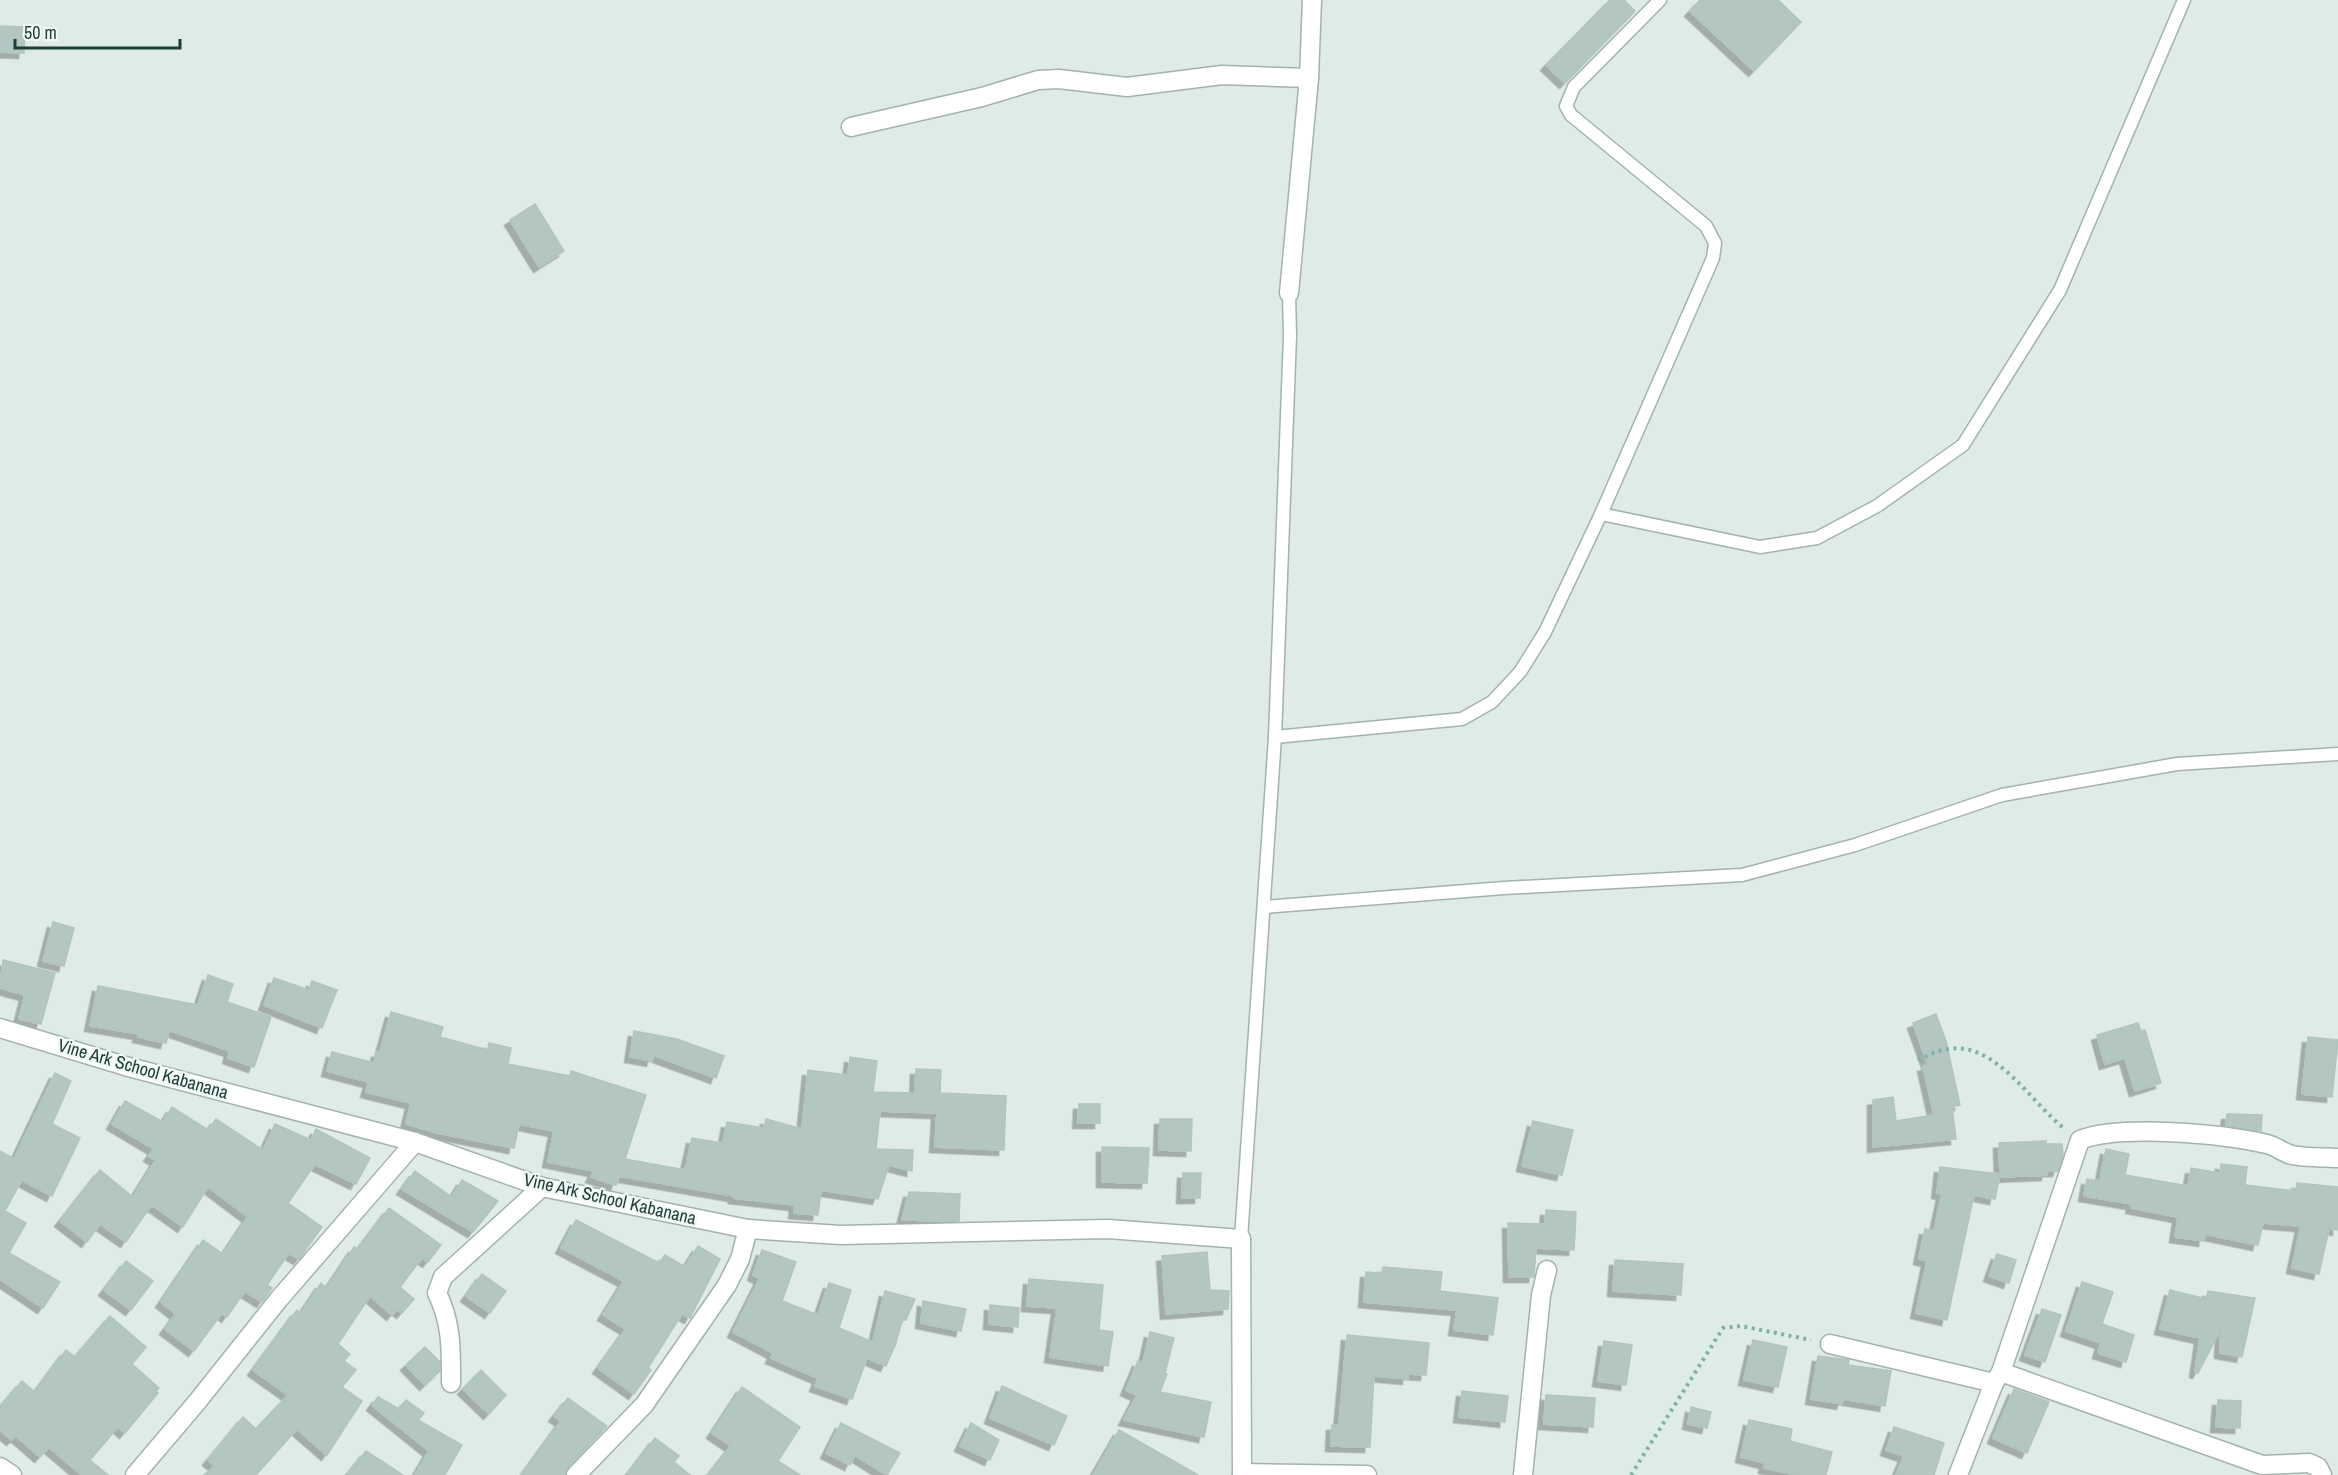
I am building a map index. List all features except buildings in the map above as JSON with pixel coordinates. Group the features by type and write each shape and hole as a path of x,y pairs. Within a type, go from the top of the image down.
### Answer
{"street":[{"path":"1289,293 1308,78 1312,0"},
{"path":"851,127 982,97 1038,80 1059,79 1127,87 1222,75 1308,78"},
{"name":"Vine Ark School Kabanana","path":"0,1028 124,1066 415,1142 542,1187 748,1229 841,1235 1108,1229 1240,1239"},
{"path":"1958,1475 1997,1378 2080,1140 2093,1135 2139,1133 2197,1135 2269,1145 2290,1155 2338,1158"},
{"path":"135,1475 279,1299 415,1142"},
{"path":"451,1383 452,1338 445,1310 437,1293 443,1277 542,1187"},
{"path":"576,1475 650,1396 727,1285 740,1260 748,1229"},
{"path":"1240,1239 1242,1474 1367,1475"},
{"path":"1523,1475 1541,1295 1547,1270"},
{"path":"1830,1344 1997,1378 2262,1465 2309,1462 2318,1467 2322,1475"},
{"path":"0,1467 12,1475"}],"lane":[{"path":"1275,737 1462,719 1492,702 1520,672 1545,632 1601,514 1713,258 1715,243 1706,226 1571,115 1566,106 1574,87 1660,0"},
{"path":"1601,514 1760,547 1817,538 1877,506 1963,445 2060,290 2184,0"},
{"path":"1240,1239 1275,737 1290,336 1289,293"},
{"path":"1264,907 1504,888 1742,875 1855,845 2002,795 2177,764 2338,754"}],"path":[{"path":"1918,1060 1949,1049 1982,1052 2021,1085 2049,1117 2080,1140"},
{"path":"1631,1475 1723,1328 1741,1326 1830,1344"}]}
